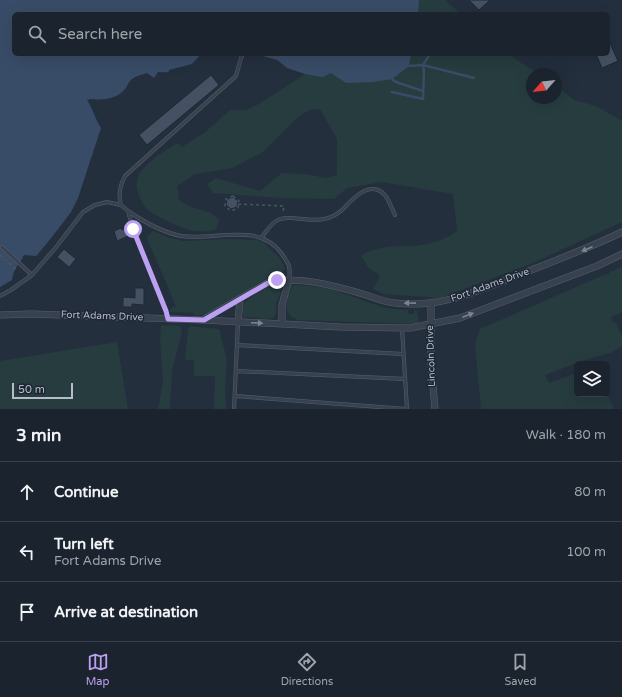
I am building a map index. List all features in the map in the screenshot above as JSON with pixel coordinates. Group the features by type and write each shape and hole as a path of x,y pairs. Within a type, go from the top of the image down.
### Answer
{"street":[{"name":"Fort Adams Drive","path":"204,320 268,283 277,280 289,280 336,286 394,303 430,304 458,298 588,249 622,232"},
{"name":"Fort Adams Drive","path":"0,314 204,320 341,327 410,328 460,318 597,266 622,254"},
{"path":"282,324 282,305 289,280"},
{"path":"238,322 240,300"},
{"name":"Lincoln Drive","path":"430,304 431,362 435,409"}],"lane":[{"path":"121,205 119,195 120,188 122,181 129,172 236,76 242,56"},
{"path":"261,238 277,220 283,218 309,220 326,219 334,216 357,196 368,190 378,190 385,196 395,215"},
{"path":"0,296 12,290 32,275 83,212 95,205 107,202 121,205 151,226 175,234 196,236 244,235 267,240 279,250 288,263 291,271 289,280"},
{"path":"128,211 133,229 168,319"},
{"path":"2,247 32,275"},
{"path":"234,409 238,322"},
{"path":"235,396 406,409 402,328"},
{"path":"237,345 403,354"},
{"path":"236,371 405,379"}],"path":[{"path":"233,196 239,201 238,204 238,208 231,211 225,206 226,199 233,196"},
{"path":"238,204 284,206 283,218"},
{"path":"1,256 18,271"}],"green space":[{"path":"321,0 445,0 459,12 318,12"},
{"path":"312,56 511,56 530,68 526,68 526,104 562,104 562,90 574,100 596,106 622,121 622,222 533,263 440,298 384,294 373,289 380,276 368,267 361,256 373,250 383,248 419,246 453,234 457,231 453,194 382,182 347,188 334,199 281,198 213,193 207,184 216,178 260,191 282,173 305,174 326,178 337,175 337,139 320,109 309,110 299,116 263,152 232,168 195,174 177,186 179,200 188,206 211,213 219,220 216,230 190,230 164,220 146,208 137,189 137,181 139,175 147,164 177,143 182,147 204,133 230,110 246,110 259,104 305,74"},
{"path":"153,231 170,238 183,241 228,239 258,240 264,243 280,258 285,269 281,275 266,279 213,311 201,315 194,315 194,313 170,312 170,309 176,306 146,236"},
{"path":"622,267 622,312 611,317 613,323 616,323 622,336 622,346 610,353 582,361 574,361 574,364 545,375 549,383 574,374 574,397 608,397 614,409 481,409 475,344 480,329 606,274 609,275 610,272"},
{"path":"277,284 282,284 283,286 276,304 276,314 274,317 269,319 243,317 244,304 249,299 259,292"},
{"path":"295,285 328,288 385,308 408,310 409,314 414,314 414,310 417,311 419,322 417,324 298,320 287,311 288,297 292,287"},
{"path":"161,325 180,326 182,332 172,371 170,409 158,409 163,381 160,340"},
{"path":"190,326 219,329 227,360 225,387 226,409 214,409 215,376 194,376 194,360 185,360 188,329"},
{"path":"117,342 128,409 0,409 0,361"}],"water":[{"path":"0,0 419,0 418,12 12,12 12,56 206,56 185,68 173,72 158,72 154,78 147,73 136,77 130,81 121,93 113,97 87,100 101,128 78,198 71,212 37,257 22,259 14,271 12,280 0,287"},
{"path":"263,56 411,56 409,66 392,79 373,82 346,83 331,73 323,77 305,74 287,68 277,60"}],"pier":[{"path":"199,56 209,56 196,67 168,75 169,70 192,64"},
{"path":"75,209 38,258 22,260 23,256 25,255 36,256"}],"building":[{"path":"469,0 490,0 479,10"},
{"path":"610,43 618,61 602,68 597,56 610,56"},
{"path":"211,75 219,85 147,145 139,135"},
{"path":"233,197 238,201 237,207 231,209 226,205 227,199"},
{"path":"121,228 122,230 124,229 128,236 117,241 114,231"},
{"path":"64,249 76,259 69,267 57,257"},
{"path":"135,288 144,288 144,305 132,304 132,307 123,307 123,297 135,298"}],"waterway":[{"path":"392,92 423,99 423,65 429,56"},
{"path":"409,66 423,65 474,78"},
{"path":"392,79 396,82 423,91"}],"route":[{"path":"133,229 168,319 204,320 268,283 277,280"}]}
